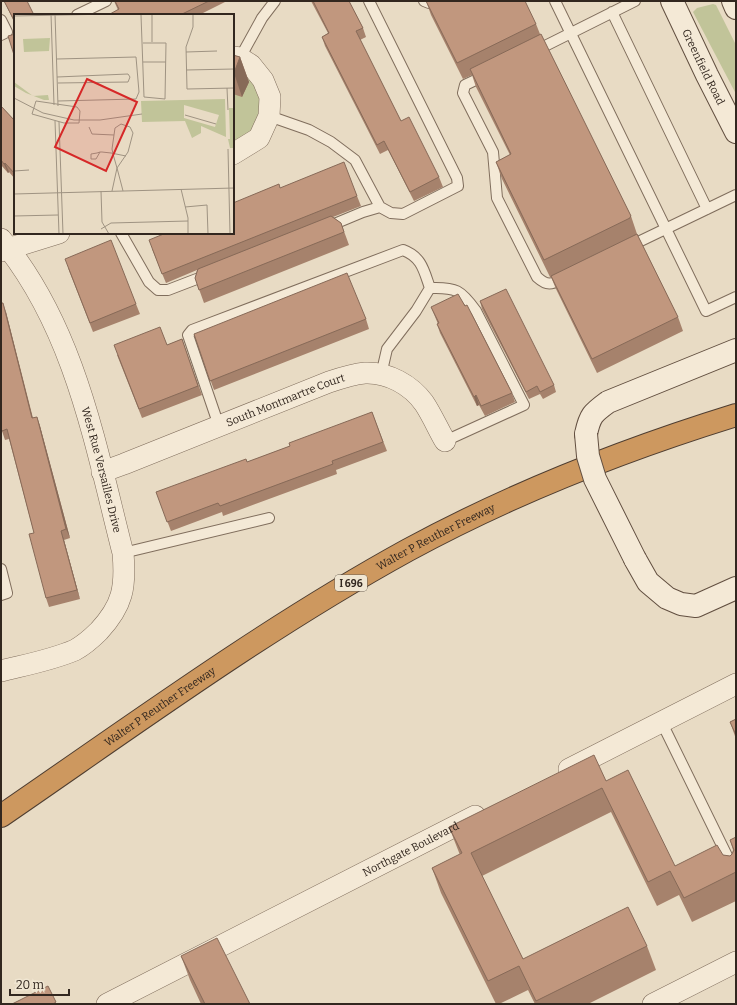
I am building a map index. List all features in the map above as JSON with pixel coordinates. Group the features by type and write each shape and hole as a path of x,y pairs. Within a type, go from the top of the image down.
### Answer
{"highway":[{"name":"Walter P Reuther Freeway","path":"1,816 286,622 409,550 510,499 572,472 653,442 736,415"}],"main road":[{"name":"Greenfield Road","path":"672,1 736,132"},
{"path":"733,1 736,8"},
{"path":"736,350 608,402 594,413 589,421 586,434 588,456 595,479 648,582 667,598 681,604 696,606 736,588"}],"street":[{"path":"234,153 259,138 269,116 270,97 262,80 251,65 237,58"},
{"path":"4,247 55,234"},
{"name":"West Rue Versailles Drive","path":"1,671 76,649 91,639 117,609 125,575 122,553 102,472 81,391 70,359 45,305 24,270 4,247"},
{"name":"South Montmartre Court","path":"102,472 349,375 366,373 392,378 402,383 416,395 423,402 445,441"},
{"path":"555,776 736,684"},
{"name":"Northgate Boulevard","path":"107,1004 491,808"},
{"path":"653,1004 736,962"}],"lane":[{"path":"79,14 106,1"},
{"path":"237,58 262,18 275,1"},
{"path":"269,116 309,130 331,142 356,160 380,207 392,213 403,214 458,186 457,178 369,1"},
{"path":"424,1 429,3 433,1"},
{"path":"555,1 706,311 736,297"},
{"path":"528,54 635,1"},
{"path":"612,12 707,208"},
{"path":"1,20 7,32 1,35"},
{"path":"493,71 465,85 463,93 493,152 497,198 537,277 544,283 552,284 573,274"},
{"path":"623,249 736,195"},
{"path":"319,230 362,212 380,207"},
{"path":"122,234 149,282 158,290 168,290 219,270"},
{"path":"219,426 188,335 192,330 403,250 412,253 423,266 430,288 416,311 387,350 381,375"},
{"path":"430,288 446,288 459,291 467,299 476,311 524,405 445,441"},
{"path":"122,553 269,518"},
{"path":"1,569 7,593 1,595"},
{"path":"661,722 736,874"}],"green space":[{"path":"713,4 716,5 736,45 736,94 693,12 697,8"},
{"path":"234,70 247,77 253,83 260,99 261,108 253,129 234,143"}],"building":[{"path":"4,1 27,1 34,14 14,14 14,20"},
{"path":"115,1 209,1 182,14 110,14 119,9"},
{"path":"313,1 349,1 363,28 356,31 401,121 409,117 439,177 410,192 384,141 377,145 322,37 329,33"},
{"path":"426,1 525,1 536,24 457,63"},
{"path":"14,34 14,55 8,36"},
{"path":"541,34 631,216 630,218 544,260 496,162 511,154 470,69"},
{"path":"234,55 240,57 234,73"},
{"path":"1,106 14,120 14,173 1,160"},
{"path":"344,162 357,196 162,274 149,240 164,234 234,234 234,203 279,184 280,188"},
{"path":"331,216 341,223 344,232 199,290 195,278 198,269"},
{"path":"637,234 678,317 592,359 551,276"},
{"path":"111,240 136,304 90,323 65,259"},
{"path":"347,273 366,319 210,381 194,334"},
{"path":"506,289 554,385 540,392 537,386 526,392 480,301"},
{"path":"458,294 465,306 467,305 512,393 481,406 476,395 474,397 437,324 439,323 431,307"},
{"path":"1,303 3,303 32,418 37,417 66,529 61,531 77,590 46,598 29,534 34,533 7,429 2,431 1,428"},
{"path":"160,327 167,345 182,339 198,386 139,409 114,345"},
{"path":"372,412 383,442 332,461 333,464 220,506 218,503 167,522 156,492 246,459 247,462 290,446 289,443"},
{"path":"736,719 736,735 730,722"},
{"path":"594,755 606,781 628,770 675,866 717,845 723,855 730,856 734,850 730,840 736,837 736,872 684,898 670,871 648,882 602,788 471,853 523,959 628,907 647,946 536,1001 519,966 488,981 432,868 462,853 449,827"},
{"path":"217,938 250,1004 205,1004 181,956"},
{"path":"48,986 56,1002 53,1004 12,1004"}]}
